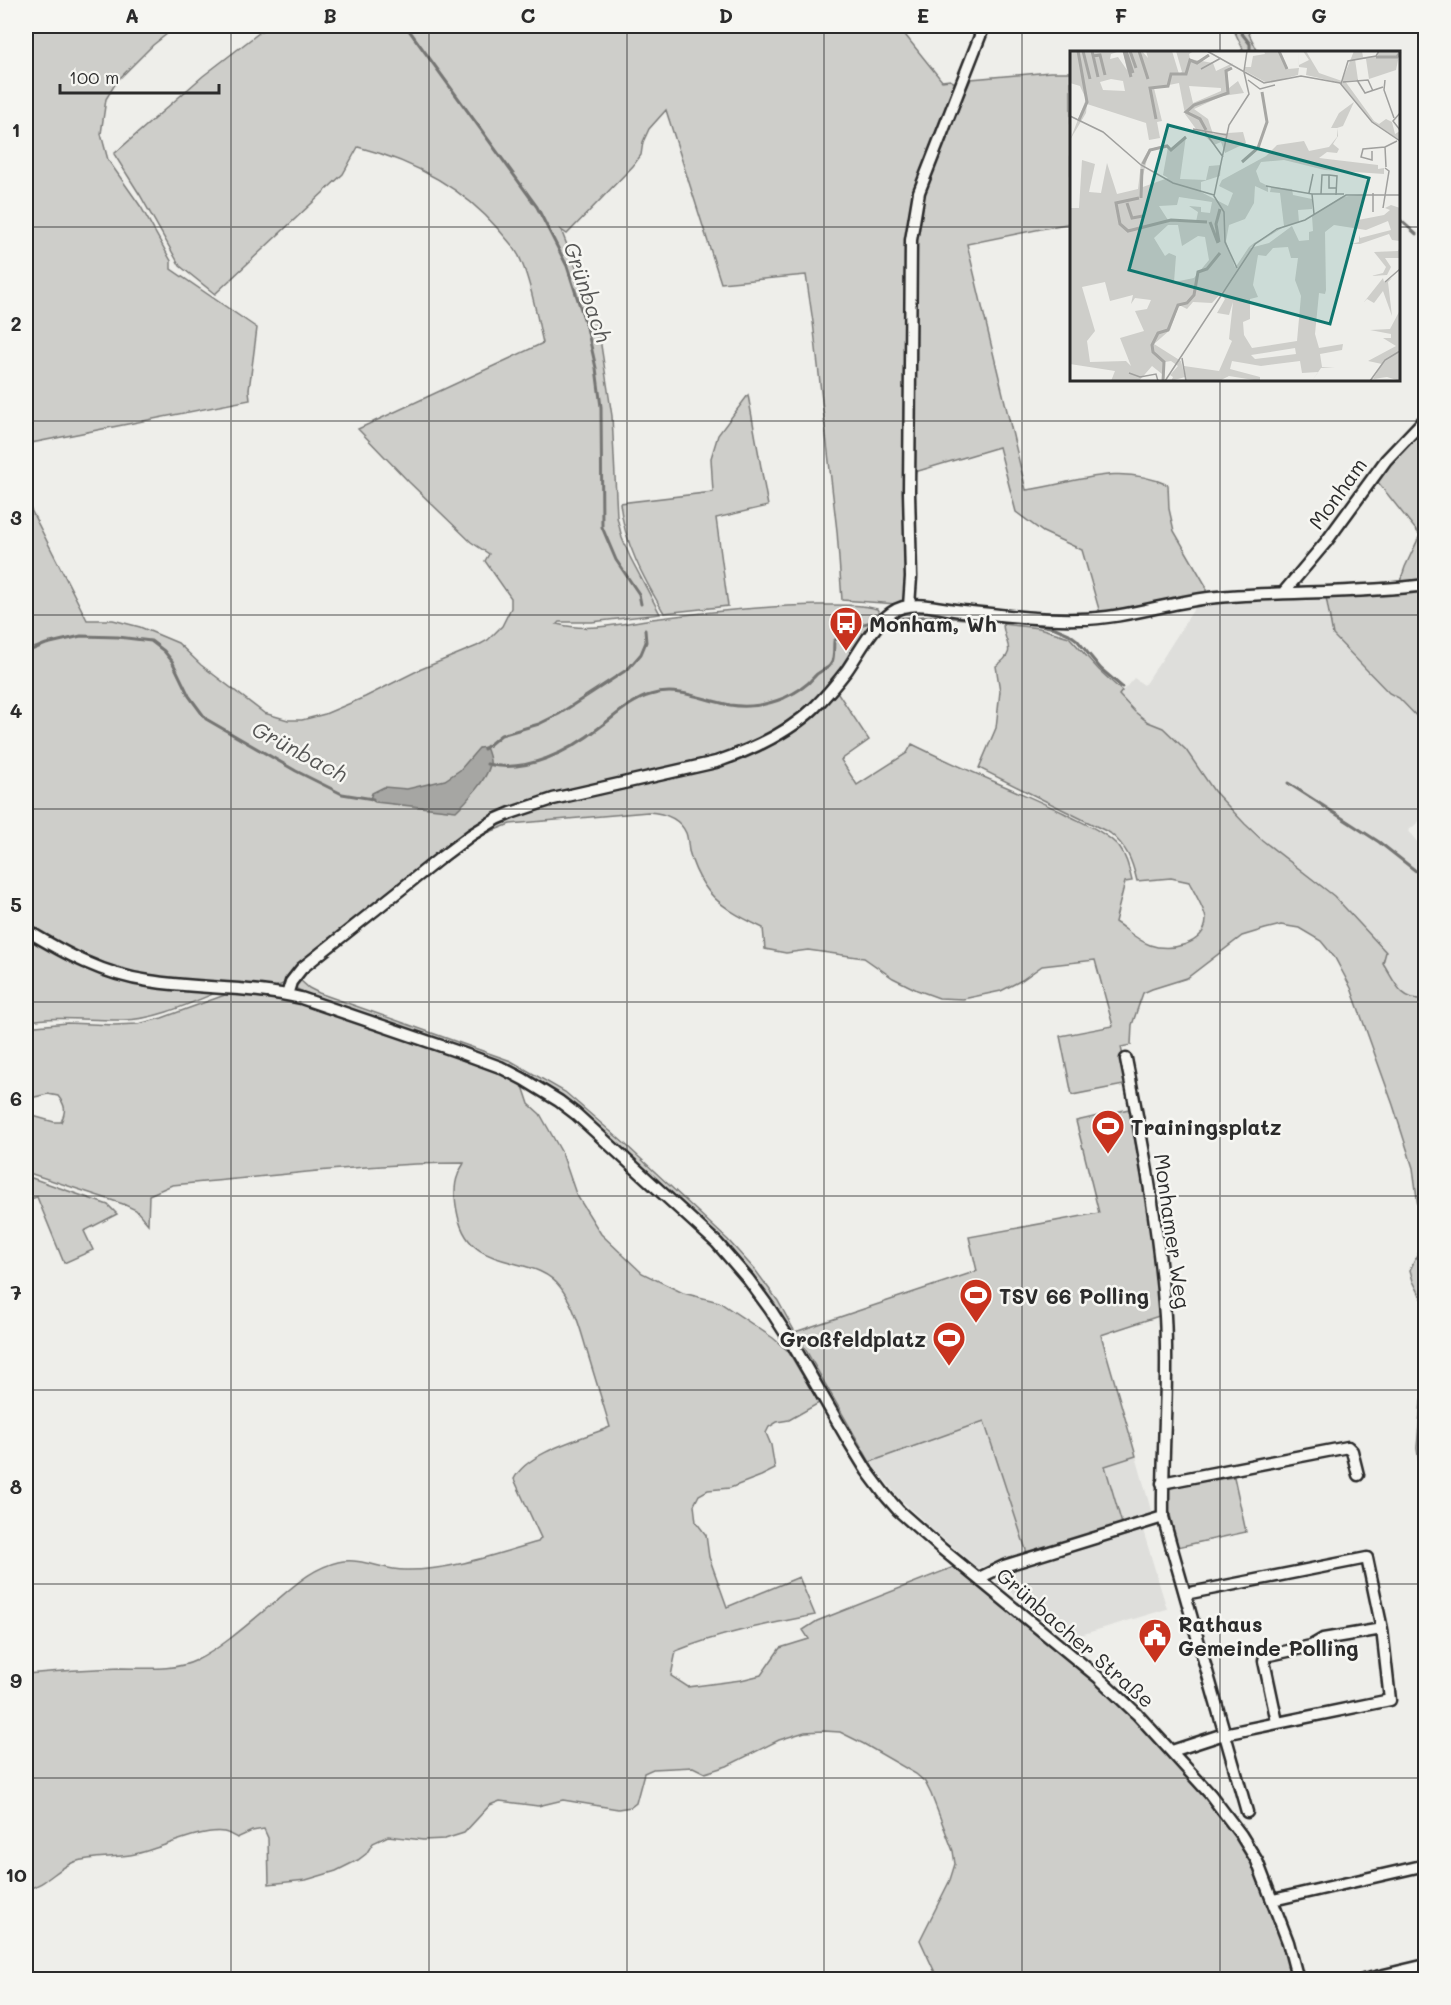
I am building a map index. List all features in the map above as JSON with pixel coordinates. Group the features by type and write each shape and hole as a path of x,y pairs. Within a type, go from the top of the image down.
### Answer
{"street":[{"path":"909,606 912,240 919,192 984,26"},
{"name":"Monham","path":"1283,593 1326,542 1386,460 1425,418"},
{"path":"287,995 291,982 302,968 447,853 497,819 553,799 716,762 774,737 813,709 845,672 877,626 897,609 909,606 1078,620 1106,617 1186,601 1283,593 1389,590 1425,585"},
{"name":"Grünbacher Straße","path":"26,930 82,961 129,977 164,983 287,995 500,1067 559,1101 717,1243 748,1279 793,1345 867,1471 885,1495 920,1529 1099,1678 1172,1751 1210,1794 1241,1834 1257,1861 1273,1900 1298,1980"},
{"name":"Monhamer Weg","path":"1126,1059 1153,1211 1165,1316 1163,1517 1246,1812"},
{"path":"1162,1483 1348,1447 1352,1451 1358,1475"},
{"path":"979,1578 1004,1566 1163,1517"},
{"path":"1172,1751 1224,1734 1390,1700 1382,1629 1367,1558 1185,1594"},
{"path":"1277,1722 1264,1661 1265,1656 1311,1646 1323,1639 1382,1629"},
{"path":"1273,1900 1425,1865"},
{"path":"1363,1980 1425,1965"}],"shaded area":[{"path":"26,26 177,26 153,45 117,81 106,99 101,134 108,160 141,207 171,261 171,269 257,328 249,390 250,400 26,444"},
{"path":"268,26 898,26 942,81 950,80 957,84 912,206 907,590 903,601 897,604 842,600 837,531 806,275 721,283 666,110 649,129 643,142 641,155 633,166 567,234 561,230 587,295 600,339 612,416 617,517 622,538 660,614 557,624 593,627 714,612 817,605 870,607 877,609 881,616 840,674 822,695 772,733 728,754 513,808 283,984 270,989 182,981 118,970 79,955 26,924 26,500 87,620 113,620 140,627 178,643 201,665 264,713 288,720 302,720 325,714 488,640 502,626 511,608 511,598 485,561 489,554 471,542 358,429 543,343 526,272 520,258 515,249 485,215 452,189 417,168 358,147 343,174 215,294 180,266 114,154 203,76"},
{"path":"1232,26 1245,26 1258,51 1241,51 1243,49"},
{"path":"1070,72 1070,223 967,244 1026,490 1097,476 1114,475 1149,478 1168,485 1169,509 1174,531 1206,586 1206,594 1100,613 1082,550 1043,532 1016,512 999,447 915,472 915,260 918,225 929,174 971,79"},
{"path":"748,395 768,506 716,518 728,606 664,613 642,574 630,546 620,503 713,492 711,458 718,435"},
{"path":"1425,411 1425,580 1399,585 1420,535 1377,481 1385,466"},
{"path":"1425,589 1425,725 1399,698 1389,693 1333,635 1326,597 1400,593"},
{"path":"1289,597 1326,597 1334,635 1389,693 1399,698 1425,725 1425,816 1408,831 1425,851 1425,999 1415,1000 1402,993 1383,963 1386,952 1334,896 1262,840 1214,791 1186,750 1163,728 1147,722 1119,695 1134,678 1144,685 1195,607"},
{"path":"1003,624 1039,628 1069,637 1122,691 1119,695 1135,712 1148,722 1163,728 1186,750 1214,791 1245,824 1334,896 1386,952 1383,963 1399,989 1410,997 1425,999 1425,1305 1410,1270 1423,1243 1413,1168 1393,1105 1351,988 1335,958 1321,941 1299,928 1281,925 1242,936 1187,978 1143,993 1132,1025 1131,1045 1121,1047 1129,1084 1072,1095 1060,1036 1113,1026 1095,960 1042,966 1001,991 963,999 939,998 917,990 893,978 864,958 808,950 786,953 765,949 763,928 731,911 709,892 693,864 687,835 683,828 675,820 659,813 648,812 510,824 487,833 458,850 502,821 536,808 730,762 836,690 869,740 841,760 857,785 907,753 912,744 1045,804 1100,832 1122,851 1132,881 1125,882 1115,922 1141,941 1158,947 1176,947 1193,941 1204,929 1206,920 1202,906 1189,882 1171,878 1137,881 1128,854 1121,843 1110,833 979,768 996,728 1000,691 996,666 1009,651"},
{"path":"486,747 490,761 488,771 476,790 456,811 375,802 370,799 372,793 384,787 407,789 445,780 460,770 479,748"},
{"path":"26,935 65,958 100,973 220,991 173,1010 148,1017 26,1022"},
{"name":"TSV 66 Polling","path":"301,976 300,980 319,993 511,1061 565,1092 625,1144 728,1240 756,1271 778,1301 795,1332 977,1271 969,1237 1099,1213 1076,1121 1129,1109 1148,1210 1162,1315 1101,1335 1136,1456 1105,1466 1122,1524 1027,1553 984,1421 870,1462 796,1333 793,1338 759,1286 583,1115 460,1047 305,993 297,989 295,985"},
{"path":"233,992 292,1000 319,1008 495,1070 522,1083 529,1104 540,1114 562,1153 576,1194 601,1234 642,1273 683,1293 719,1302 773,1338 788,1351 819,1403 789,1420 777,1422 769,1427 766,1433 771,1445 775,1469 730,1488 708,1490 699,1495 694,1505 696,1522 706,1535 709,1557 727,1607 799,1577 815,1615 727,1634 676,1651 671,1676 688,1687 761,1675 780,1648 809,1639 803,1630 817,1621 956,1566 1073,1661 1133,1715 1204,1792 1236,1835 1257,1872 1270,1904 1294,1979 938,1979 920,1940 950,1880 955,1864 953,1851 931,1794 925,1782 916,1774 840,1732 805,1732 779,1740 727,1766 705,1773 693,1767 653,1769 644,1773 636,1803 631,1807 618,1809 563,1800 538,1806 500,1801 490,1805 464,1833 445,1839 423,1840 388,1836 373,1843 366,1854 358,1860 336,1871 306,1880 269,1884 268,1838 264,1829 252,1831 237,1838 224,1832 203,1833 141,1853 81,1860 68,1865 39,1885 26,1889 26,1674 97,1669 160,1668 188,1664 207,1655 249,1624 305,1577 329,1565 355,1561 397,1569 422,1570 472,1561 538,1542 541,1538 514,1479 521,1469 543,1454 610,1427 579,1325 570,1302 561,1288 549,1277 535,1270 489,1255 476,1247 465,1235 458,1216 455,1195 456,1180 464,1163 354,1168 172,1185 149,1195 148,1224 136,1210 123,1204 26,1172 26,1114 61,1122 64,1109 58,1096 48,1094 26,1099 26,1027 67,1023 138,1024 162,1018"},
{"path":"26,1176 108,1205 117,1214 84,1231 93,1250 64,1263 37,1197 26,1200"},
{"path":"1425,1387 1425,1509 1417,1448 1421,1402"},
{"path":"984,1421 1027,1553 978,1568 899,1498 870,1462"},
{"path":"1136,1456 1152,1514 1122,1524 1105,1466"},
{"path":"1234,1477 1246,1532 1177,1547 1166,1496 1169,1489 1177,1485"},
{"path":"1142,1527 1167,1609 1067,1639 994,1578 996,1573"}],"waterway":[{"name":"Grünbach","path":"406,26 537,207 567,266 587,328 596,368 601,407 602,527 616,560 639,594 641,604"},
{"name":"Grünbach","path":"1236,26 1250,44 1250,51"},
{"name":"Grünbach","path":"1400,220 1416,234"},
{"path":"890,619 938,616 1034,624 1055,628 1077,640 1101,669 1122,687"},
{"path":"487,764 517,766 547,758 575,744 624,709 650,695 680,693 737,706 758,705 778,700 800,689 829,667 833,657 834,641 844,633 854,627 878,621"},
{"name":"Grünbach","path":"484,749 501,735 539,724 559,714 628,669 641,654 646,642 645,630"},
{"name":"Grünbach","path":"26,652 46,644 81,636 151,641 172,661 189,696 206,719 296,771 342,794 373,799"},
{"path":"1288,783 1379,842 1426,879"}],"place":[{"name":"Monham, Wh","path":"846,652"},
{"name":"Trainingsplatz","path":"1108,1155"},
{"name":"TSV 66 Polling","path":"976,1324"},
{"name":"Großfeldplatz","path":"949,1367"},
{"name":"Rathaus Gemeinde Polling","path":"1155,1664"}]}
